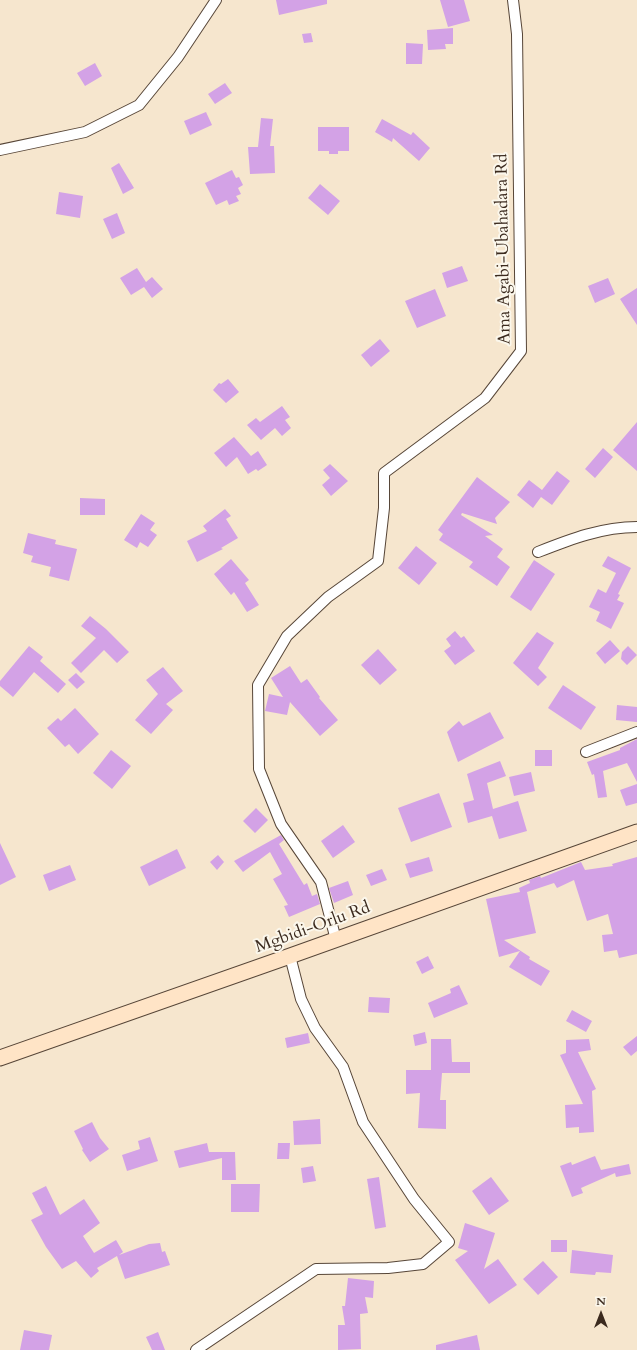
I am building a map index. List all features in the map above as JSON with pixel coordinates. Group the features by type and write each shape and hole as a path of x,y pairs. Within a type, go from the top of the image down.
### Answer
{"main road":[{"name":"Mgbidi-Orlu Rd","path":"0,1058 637,832"}],"street":[{"path":"0,150 85,132 139,105 178,57 216,0"},
{"name":"Ama Agabi-Ubahadara Rd","path":"336,940 321,882 281,824 259,769 258,685 287,636 328,597 378,561 384,508 384,473 486,398 522,351 517,34 514,0"},
{"path":"538,552 598,531 622,527 637,527"},
{"path":"586,752 637,732"},
{"path":"196,1350 316,1269 388,1268 423,1264 450,1242 414,1199 363,1122 343,1067 315,1028 301,999 290,956"}],"building":[{"path":"276,0 327,0 327,4 279,15"},
{"path":"440,0 464,0 470,21 448,27"},
{"path":"453,28 453,44 445,44 446,49 428,50 427,30"},
{"path":"311,33 313,42 304,43 302,34"},
{"path":"406,43 423,44 422,64 406,64"},
{"path":"95,63 102,76 85,86 77,73"},
{"path":"225,83 232,93 215,104 208,94"},
{"path":"206,112 212,125 190,135 184,121"},
{"path":"261,118 273,119 270,146 274,146 275,173 250,174 248,147 258,147"},
{"path":"382,119 411,135 413,132 430,148 419,161 393,138 392,142 375,132"},
{"path":"318,127 349,127 349,151 338,151 338,154 329,154 329,151 318,151"},
{"path":"119,163 134,188 123,194 111,168"},
{"path":"232,170 236,178 239,177 243,185 238,188 241,194 236,196 239,201 229,205 227,200 216,205 205,183"},
{"path":"320,184 340,201 328,215 308,198"},
{"path":"59,192 83,196 80,218 56,214"},
{"path":"117,213 125,233 112,239 103,219"},
{"path":"462,266 468,281 447,288 442,273"},
{"path":"137,268 146,282 152,277 163,289 152,298 144,287 131,295 120,278"},
{"path":"608,278 615,294 595,303 588,286"},
{"path":"637,288 637,325 620,299"},
{"path":"435,289 446,316 417,328 405,301"},
{"path":"380,339 390,351 371,367 361,355"},
{"path":"228,379 239,392 226,403 213,390 219,383 221,384"},
{"path":"282,406 290,417 285,420 291,428 282,436 275,428 261,440 247,425 256,418 260,422"},
{"path":"637,422 637,471 613,450"},
{"path":"234,437 251,456 258,451 267,465 258,471 256,469 248,474 237,457 226,467 214,453"},
{"path":"603,448 613,457 595,478 585,469"},
{"path":"330,464 348,481 331,496 322,485 330,478 323,470"},
{"path":"557,471 570,481 552,505 541,497 533,508 517,495 529,480 542,490"},
{"path":"477,477 510,502 495,518 497,524 462,513 461,515 493,535 485,536 503,549 497,557 510,567 497,586 469,567 473,562 439,540 443,534 438,530"},
{"path":"80,498 105,499 105,515 80,515"},
{"path":"225,509 231,516 226,519 238,538 221,548 223,549 197,562 187,541 207,531 203,526"},
{"path":"141,514 155,523 150,530 157,535 148,547 140,542 137,548 124,540"},
{"path":"28,533 56,540 55,544 77,549 69,581 49,576 51,567 31,562 33,556 23,553"},
{"path":"416,546 437,563 419,585 398,568"},
{"path":"608,556 631,568 618,594 620,595 617,600 624,603 611,629 596,621 600,612 589,607 598,589 606,593 616,573 602,566"},
{"path":"231,559 249,580 245,583 259,605 247,612 234,592 231,595 214,574"},
{"path":"534,560 555,574 531,611 510,597"},
{"path":"90,616 106,629 129,652 117,663 104,650 81,673 71,663 96,638 81,626"},
{"path":"455,631 461,638 464,636 475,651 455,665 444,651 451,646 446,639"},
{"path":"537,632 554,643 538,668 547,677 538,686 513,663"},
{"path":"610,640 620,651 605,664 596,653"},
{"path":"29,646 43,657 40,661 66,684 58,693 34,672 13,697 0,686 0,681"},
{"path":"628,646 637,655 627,665 621,659 622,652"},
{"path":"378,649 397,670 380,685 361,665"},
{"path":"290,666 301,683 307,679 320,697 319,698 338,720 320,736 290,702 287,715 265,711 269,694 283,697 271,678"},
{"path":"163,667 183,691 166,704 173,710 151,734 135,720 158,694 146,680"},
{"path":"76,673 85,682 77,689 68,680"},
{"path":"563,685 596,707 581,730 548,708"},
{"path":"617,705 637,707 637,722 616,720"},
{"path":"75,708 99,734 78,754 69,744 65,747 47,728 58,718 61,721"},
{"path":"490,712 504,738 458,762 447,732 459,721 463,726"},
{"path":"637,739 637,782 627,763 603,771 607,797 598,798 594,774 592,775 587,762 620,750 620,748"},
{"path":"111,750 131,766 112,789 93,773"},
{"path":"535,750 552,750 552,766 535,766"},
{"path":"500,761 506,776 487,783 493,809 518,801 527,831 499,839 492,816 468,823 463,803 474,800 467,774"},
{"path":"531,772 535,791 514,796 509,777"},
{"path":"637,784 637,803 626,806 620,790"},
{"path":"439,793 452,827 411,842 398,808"},
{"path":"256,808 268,820 255,833 243,821"},
{"path":"343,825 355,842 333,858 321,841"},
{"path":"281,835 284,840 279,844 304,885 307,883 312,896 317,894 320,904 289,917 284,906 288,905 273,879 282,874 270,852 243,872 234,861"},
{"path":"0,843 16,877 0,885"},
{"path":"177,849 186,868 149,886 140,867"},
{"path":"218,855 224,862 217,870 210,862"},
{"path":"429,857 433,871 410,878 405,864"},
{"path":"637,857 637,954 619,958 617,950 604,952 602,935 613,934 608,914 587,921 574,880 557,888 554,883 527,892 536,933 504,940 530,957 529,959 550,971 541,986 509,967 520,951 499,957 486,899 520,892 519,888 530,883 529,880 540,876 541,878 581,862 585,870 613,866 612,864"},
{"path":"70,865 76,880 49,891 43,875"},
{"path":"382,869 387,880 371,886 366,875"},
{"path":"348,881 353,895 334,903 329,888"},
{"path":"428,956 434,968 422,974 416,962"},
{"path":"459,985 468,1004 434,1018 428,1003 451,993 450,989"},
{"path":"369,997 390,998 389,1013 368,1012"},
{"path":"572,1010 592,1021 586,1032 566,1021"},
{"path":"425,1032 427,1043 415,1046 413,1035"},
{"path":"308,1033 310,1043 287,1048 285,1038"},
{"path":"637,1036 637,1051 631,1056 623,1047"},
{"path":"431,1039 451,1039 452,1062 470,1062 470,1073 442,1073 440,1100 446,1100 446,1129 418,1128 420,1093 406,1094 406,1070 431,1070"},
{"path":"589,1039 591,1050 578,1052 596,1089 592,1091 594,1132 579,1133 579,1127 566,1128 565,1105 583,1104 560,1055 566,1053 566,1040"},
{"path":"320,1119 321,1144 294,1145 293,1121"},
{"path":"92,1122 100,1138 109,1149 90,1162 82,1150 83,1149 74,1131"},
{"path":"150,1137 158,1161 127,1171 122,1155 140,1149 138,1141"},
{"path":"207,1143 209,1152 235,1152 236,1180 222,1180 222,1158 179,1168 174,1151"},
{"path":"278,1143 290,1143 289,1159 277,1159"},
{"path":"595,1156 601,1170 629,1164 631,1174 616,1177 615,1173 581,1188 583,1193 572,1197 560,1166 571,1162 572,1165"},
{"path":"313,1166 316,1181 303,1183 301,1168"},
{"path":"379,1177 386,1227 375,1229 367,1179"},
{"path":"491,1177 509,1201 489,1215 472,1191"},
{"path":"231,1184 260,1184 259,1212 231,1212"},
{"path":"46,1186 60,1215 84,1199 100,1223 83,1236 94,1253 116,1240 123,1252 119,1255 149,1244 160,1243 162,1252 165,1251 170,1265 125,1279 117,1256 97,1268 99,1271 91,1278 76,1261 62,1269 46,1247 31,1220 43,1214 32,1193"},
{"path":"465,1223 495,1233 484,1269 498,1259 517,1285 489,1304 455,1260 468,1251 458,1248"},
{"path":"551,1240 567,1240 567,1252 551,1252"},
{"path":"572,1250 613,1255 611,1273 596,1272 595,1275 570,1273"},
{"path":"543,1261 558,1277 538,1295 523,1279"},
{"path":"348,1278 374,1281 373,1298 365,1297 368,1313 360,1314 361,1349 338,1350 338,1325 345,1325 342,1306 345,1306"},
{"path":"24,1330 52,1335 49,1350 20,1350"},
{"path":"158,1332 165,1350 152,1350 146,1337"},
{"path":"477,1335 480,1350 436,1350 436,1345"}]}
